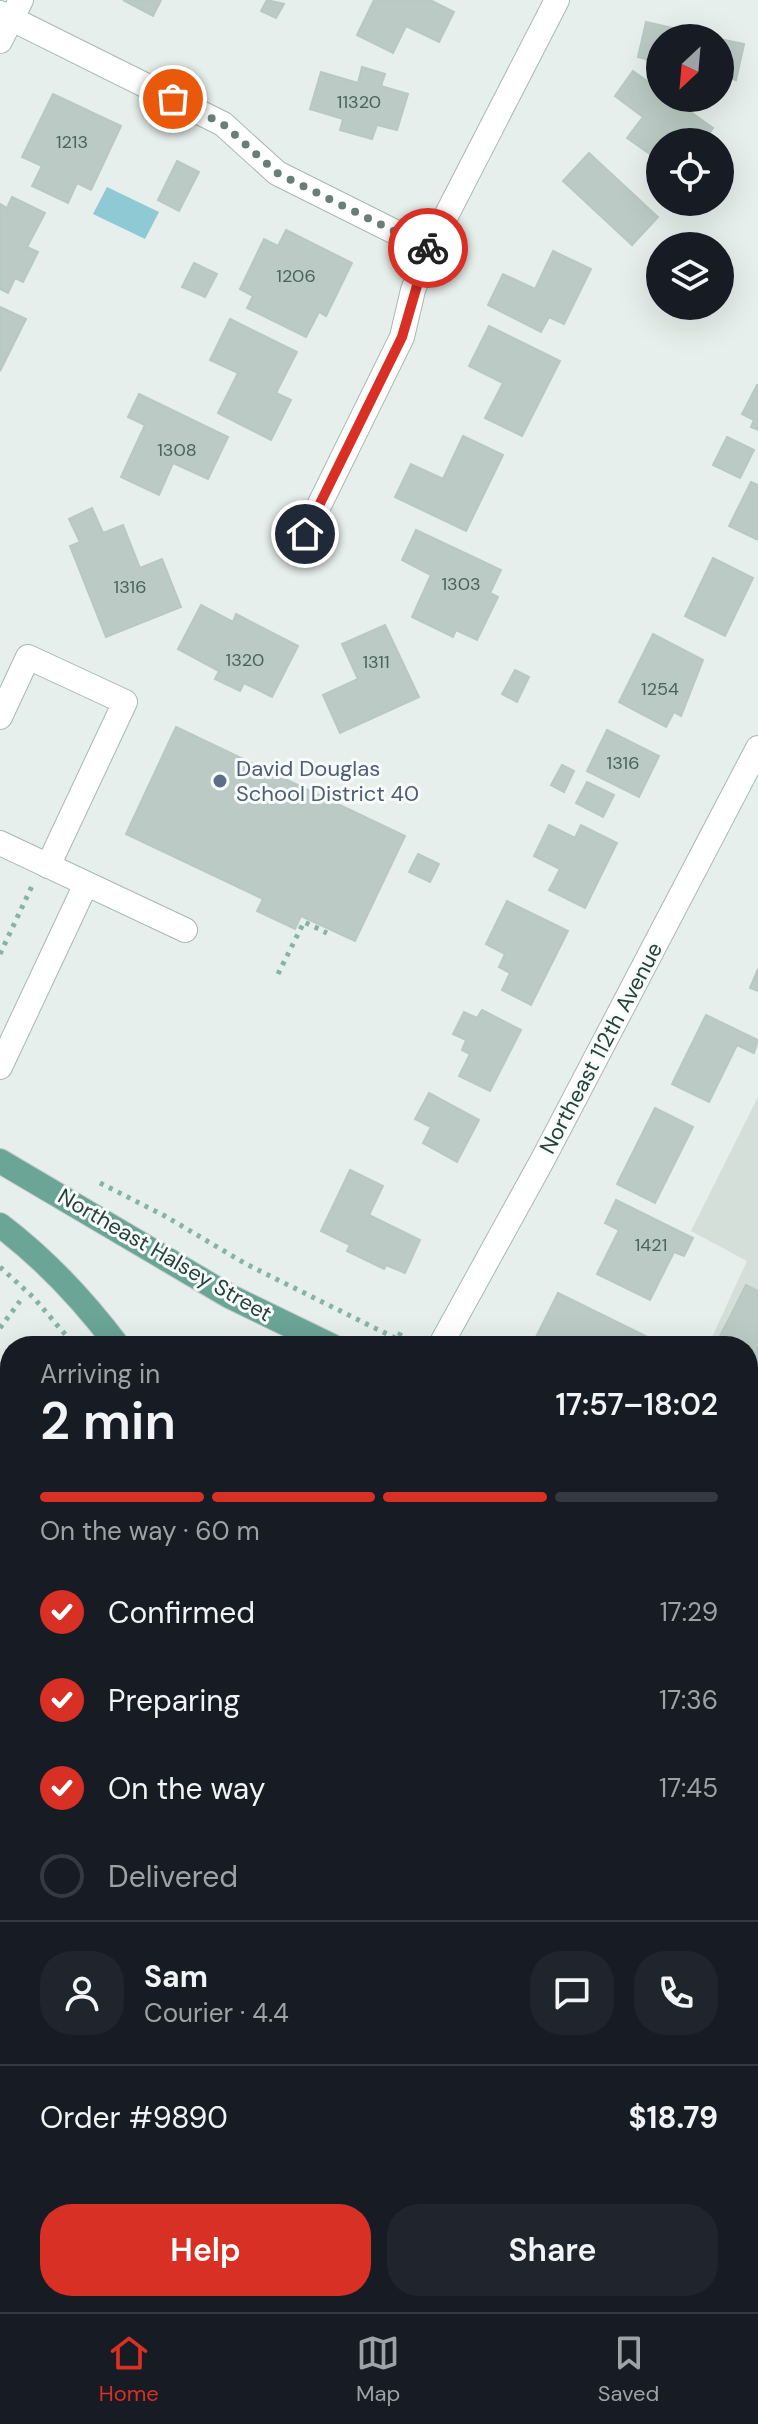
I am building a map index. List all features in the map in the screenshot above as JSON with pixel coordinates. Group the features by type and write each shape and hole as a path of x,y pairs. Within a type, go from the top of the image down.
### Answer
{"main road":[{"name":"Northeast Halsey Street","path":"0,1161 229,1296 311,1336"},
{"path":"0,1225 47,1264 105,1336"}],"street":[{"path":"305,534 402,337 413,290 429,249 557,0"},
{"path":"0,41 11,11 223,124 277,173 429,249"},
{"path":"0,717 28,657 125,702 41,875"},
{"name":"Northeast 112th Avenue","path":"446,1336 543,1159 758,748"},
{"path":"0,843 41,875 86,884 185,930"},
{"path":"0,1067 86,884"}],"path":[{"path":"0,954 41,875"},
{"path":"278,974 304,922 327,933"},
{"path":"98,1182 165,1216 246,1264 391,1336"},
{"path":"0,1267 34,1298 66,1336"},
{"path":"0,1328 20,1301"}],"shaded area":[{"path":"758,1097 758,1336 713,1336 747,1261 691,1231"}],"water":[{"path":"107,187 159,212 145,239 93,214"}],"building":[{"path":"123,0 161,0 153,16"},
{"path":"267,0 284,4 276,18 261,11"},
{"path":"374,0 430,0 454,12 439,42 406,26 393,53 357,35"},
{"path":"646,22 655,24 646,24 646,59 638,57"},
{"path":"734,42 744,44 734,80"},
{"path":"362,67 385,74 381,86 408,94 397,130 377,125 372,139 340,130 343,119 310,109 321,72 358,83"},
{"path":"633,71 646,80 646,112 691,112 713,128 646,128 646,151 627,138 643,117 615,96"},
{"path":"53,94 121,126 91,190 77,183 68,203 32,186 42,166 22,157"},
{"path":"589,153 646,206 646,216 658,217 632,245 563,181"},
{"path":"177,161 199,172 179,211 158,200"},
{"path":"12,197 45,213 27,247 38,252 23,282 15,278 8,293 0,289 0,204 7,208"},
{"path":"286,230 352,263 326,316 319,312 306,337 247,308 253,296 240,289 264,239 278,246"},
{"path":"553,251 591,269 564,324 549,317 541,332 488,305 503,274 535,289"},
{"path":"194,263 217,274 205,297 182,287"},
{"path":"0,307 26,319 0,371"},
{"path":"230,319 297,352 276,393 291,400 271,440 218,413 238,373 210,360"},
{"path":"489,326 560,361 522,436 485,418 503,383 469,366"},
{"path":"757,385 758,430 751,427 754,420 742,414"},
{"path":"139,394 228,437 208,479 173,463 159,495 121,477 145,425 128,417"},
{"path":"463,436 503,455 466,531 395,497 411,464 443,479"},
{"path":"727,437 754,450 740,478 713,465"},
{"path":"751,482 758,485 758,540 729,526"},
{"path":"92,508 103,533 123,525 140,568 162,559 181,607 106,637 70,546 80,542 69,519"},
{"path":"416,530 501,570 490,593 498,597 477,640 456,630 453,637 412,617 431,575 402,560"},
{"path":"713,558 753,578 725,636 685,616"},
{"path":"201,605 233,622 236,614 298,646 272,697 244,683 240,691 215,679 219,671 178,649"},
{"path":"385,625 419,697 340,733 323,695 358,679 342,644"},
{"path":"653,634 703,660 681,716 674,712 666,727 619,702"},
{"path":"515,670 529,677 517,702 502,694"},
{"name":"David Douglas School District 40","path":"176,727 405,836 355,941 301,916 295,929 257,911 263,899 126,834"},
{"path":"607,730 659,756 639,797 587,771"},
{"path":"562,765 574,771 564,792 551,785"},
{"path":"587,782 614,795 603,817 576,803"},
{"path":"549,825 575,838 581,825 617,843 585,908 549,890 560,869 534,856"},
{"path":"418,854 439,864 430,882 409,872"},
{"path":"507,901 568,931 531,1005 502,990 510,973 499,967 505,954 486,944"},
{"path":"758,969 758,991 750,988"},
{"path":"482,1010 521,1030 490,1091 459,1076 470,1054 462,1050 466,1040 453,1034 464,1012 477,1018"},
{"path":"706,1015 758,1040 754,1053 737,1045 709,1102 672,1084"},
{"path":"429,1093 479,1120 457,1162 423,1143 431,1127 415,1119"},
{"path":"655,1108 693,1127 655,1203 617,1184"},
{"path":"350,1170 383,1186 369,1215 420,1240 405,1273 386,1265 384,1269 347,1251 350,1245 321,1231"},
{"path":"616,1200 693,1238 684,1256 674,1252 650,1300 597,1274 619,1230 605,1223"},
{"path":"746,1285 758,1291 758,1336 720,1336"},
{"path":"558,1293 646,1336 536,1336"}],"way so far":[{"path":"173,99 223,124 277,173 428,248"}],"place":[{"name":"David Douglas School District 40","path":"220,781"}],"route":[{"path":"305,534 402,337 413,290 428,248"}]}
